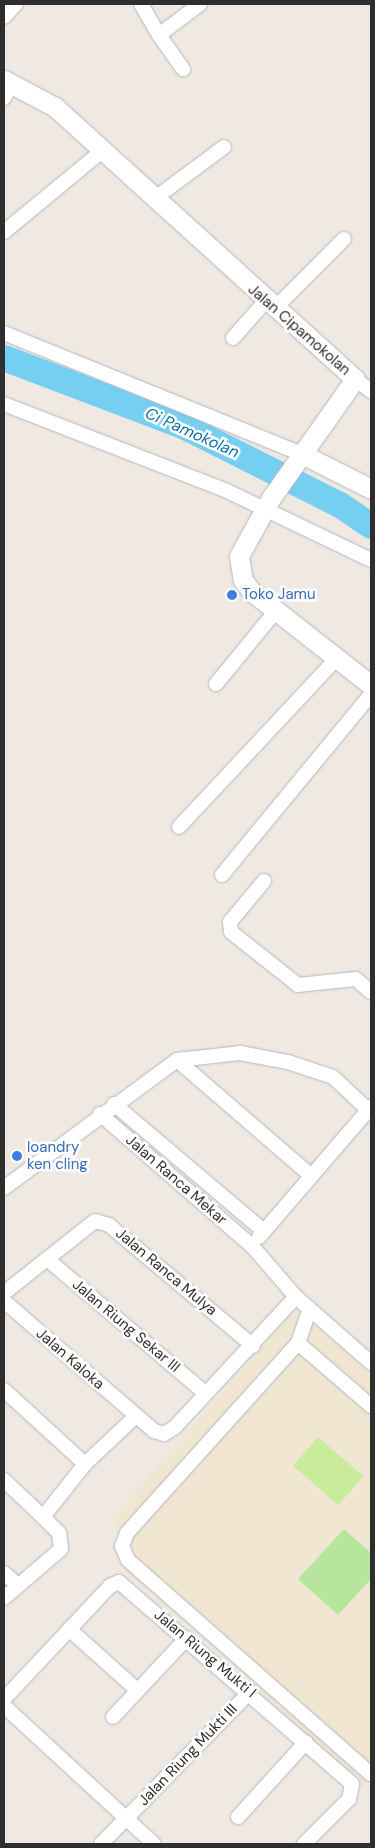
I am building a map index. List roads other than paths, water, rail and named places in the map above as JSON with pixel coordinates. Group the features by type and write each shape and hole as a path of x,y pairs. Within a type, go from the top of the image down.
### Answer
{"street":[{"path":"4,17 16,4"},
{"path":"142,4 159,35 183,68"},
{"path":"159,35 200,4"},
{"name":"Jalan Cipamokolan","path":"7,88 56,107 269,306 355,379 267,503 244,541 240,570 251,591 275,612 371,685"},
{"path":"154,199 224,147"},
{"path":"4,232 102,151"},
{"path":"232,338 344,240"},
{"path":"4,333 298,460 371,489"},
{"path":"355,379 371,391"},
{"path":"4,404 267,503 371,560"},
{"path":"216,684 275,612"},
{"path":"178,827 336,658"},
{"path":"222,875 371,694"},
{"path":"264,881 230,922 231,932 298,985 356,979 371,992"},
{"path":"4,1188 100,1114 177,1060 240,1053 288,1062 333,1077 370,1109 310,1175 252,1246"},
{"path":"177,1060 310,1175"},
{"path":"114,1104 264,1231"},
{"name":"Jalan Ranca Mekar","path":"100,1114 252,1246 296,1297 371,1363"},
{"name":"Jalan Ranca Mulya","path":"4,1293 89,1224 108,1224 253,1346"},
{"name":"Jalan Riung Sekar III","path":"47,1259 205,1393"},
{"path":"205,1393 253,1346 296,1297"},
{"name":"Jalan Kaloka","path":"4,1301 136,1416 164,1434 205,1393"},
{"path":"310,1309 298,1343 127,1534 122,1546 128,1560 371,1774"},
{"path":"298,1343 371,1406"},
{"path":"4,1390 86,1464"},
{"path":"43,1517 86,1464 136,1416"},
{"path":"4,1480 43,1517 63,1544 4,1598"},
{"path":"4,1572 18,1585"},
{"name":"Jalan Riung Mukti I","path":"4,1699 68,1629 119,1582 250,1692 355,1788 304,1844"},
{"path":"68,1629 137,1690"},
{"path":"113,1717 187,1638"},
{"name":"Jalan Riung Mukti III","path":"101,1844 250,1692"},
{"path":"4,1706 154,1844"},
{"path":"238,1817 306,1742"}],"waterway":[{"name":"Ci Pamokolan","path":"4,358 183,426 340,505 371,526"}],"place":[{"name":"Toko Jamu","path":"232,595"},
{"name":"loandry ken cling","path":"17,1156"}]}
